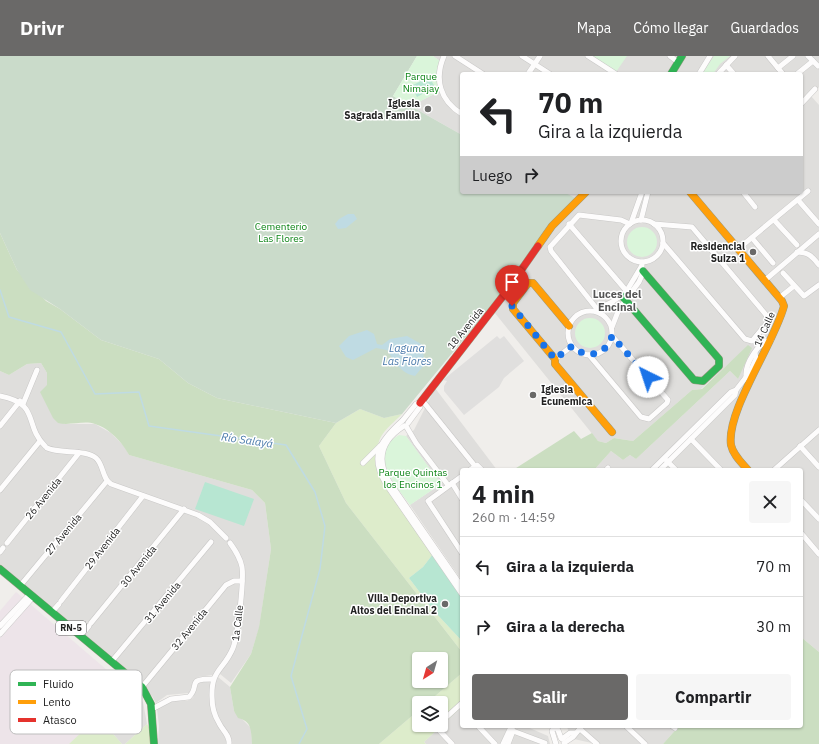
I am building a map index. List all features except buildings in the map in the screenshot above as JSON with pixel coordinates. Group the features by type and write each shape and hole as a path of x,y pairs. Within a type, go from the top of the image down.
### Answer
{"street":[{"path":"444,56 441,63 439,85 444,97 454,109 460,113"},
{"path":"455,56 480,72"},
{"path":"522,56 547,72"},
{"path":"529,72 540,56"},
{"path":"588,56 613,72"},
{"path":"670,56 681,58 673,72"},
{"path":"700,72 710,56"},
{"path":"720,72 735,56"},
{"path":"768,56 781,72"},
{"path":"778,68 793,56"},
{"path":"808,56 818,66"},
{"path":"799,72 813,60"},
{"path":"726,65 732,72"},
{"path":"803,102 815,89"},
{"path":"738,249 808,191"},
{"name":"18 Avenida","path":"460,584 385,472 382,459 385,442 405,423 416,404 421,401 503,296 548,232 584,194"},
{"path":"569,224 694,380 703,381 719,366 719,359 642,267 629,258 622,248 622,234 630,223 641,194"},
{"path":"641,220 648,194"},
{"path":"693,194 779,298 794,286"},
{"path":"746,194 756,207"},
{"path":"798,200 819,224"},
{"path":"612,328 605,316 595,310 551,251 551,243 579,215 621,220 630,223 641,220 654,224 692,227 769,319 752,341 745,340 663,243 659,230 654,224"},
{"path":"774,220 797,245"},
{"path":"764,281 796,252 819,234"},
{"path":"752,238 773,263"},
{"path":"626,296 595,310 581,313 572,321 569,326 568,333 572,346 583,354 590,355 597,354 610,344 612,328 619,309 626,296 639,282 642,267 656,257 663,243"},
{"path":"796,252 807,253 812,256 819,265"},
{"path":"783,273 802,295 806,296 819,285"},
{"path":"569,326 533,283 528,283 513,303 513,309 555,359 555,364 612,432"},
{"name":"14 Calle","path":"746,468 733,451 730,444 731,426 783,312 784,306 779,298"},
{"path":"590,355 641,417 649,419 667,403 668,400 612,336"},
{"path":"655,468 691,439 719,408 731,392 736,390 746,376 745,368 747,363 763,343 771,340"},
{"path":"555,359 572,346"},
{"path":"0,426 21,403 37,370"},
{"path":"0,396 21,403 40,441 46,447 90,454 97,459 107,481"},
{"path":"421,401 475,466 481,468"},
{"path":"661,468 666,460 719,408"},
{"path":"405,423 416,443 460,496"},
{"name":"18 Avenida","path":"364,463 380,446 386,436 405,423"},
{"path":"776,468 819,430"},
{"path":"691,439 719,468"},
{"path":"0,490 40,441"},
{"path":"380,446 378,459 384,479 460,591"},
{"path":"800,446 819,467"},
{"name":"26 Avenida","path":"7,543 79,453"},
{"path":"666,460 674,468"},
{"path":"460,477 428,501 460,550"},
{"name":"1a Calle","path":"107,481 143,496 184,509 210,522 228,540 240,561 242,581 234,646 226,662 213,679"},
{"name":"27 Avenida","path":"20,586 107,481"},
{"name":"29 Avenida","path":"52,612 143,496"},
{"path":"803,502 819,519"},
{"name":"30 Avenida","path":"81,636 184,509"},
{"path":"803,535 819,554"},
{"name":"31 Avenida","path":"112,661 212,542"},
{"name":"RN-5","path":"0,569 20,586 29,598 52,612 122,670"},
{"name":"32 Avenida","path":"142,687 226,585 234,581 242,581"},
{"path":"0,626 29,598"},
{"path":"0,634 29,598"},
{"path":"152,709 171,699 189,697 193,692 195,682 198,679 213,679 212,697 214,714 228,736 229,744"},
{"name":"RN-5","path":"142,687 149,698 152,709 154,744"},
{"path":"448,716 460,707"},
{"path":"480,728 495,744"},
{"path":"511,728 545,743"},
{"path":"503,744 511,728"},
{"path":"508,744 511,728"},
{"path":"554,728 552,731 556,743 563,741 570,733 575,733 580,728"},
{"path":"555,728 558,730 563,741"},
{"path":"582,728 597,744"},
{"path":"628,728 645,744"},
{"path":"441,732 452,744"}],"shaded area":[{"path":"433,56 819,56 819,87 811,96 819,105 819,652 803,639 803,468 596,468 611,451 623,460 630,455 636,459 730,371 738,379 748,346 701,389 692,390 633,441 614,438 606,443 598,441 490,307 550,224 575,199 567,194 803,194 803,72 460,72 460,134 411,106 440,91 437,76 440,61"},
{"path":"497,336 500,339 504,336 524,361 504,378 499,387 464,415 444,391 444,386 447,381 443,380"},
{"path":"41,363 47,373 47,385 64,424 95,424 111,433 125,447 129,455 252,490 265,503 271,549 259,628 251,654 231,683 220,674 198,677 194,680 189,693 167,695 156,703 152,696 142,688 142,670 121,670 0,568 0,371 9,375 27,364"},
{"path":"435,388 495,468 460,468 460,578 410,505 441,484 406,436 414,430"},
{"path":"16,592 107,670 10,670 10,734 80,734 69,744 0,744 0,611"},
{"path":"218,677 230,687 234,711 251,728 252,744 158,744 159,726 157,709 172,700 187,701 193,698 199,681 211,681"},
{"path":"142,701 143,702 147,724 142,729"},
{"path":"460,709 460,728 530,728 548,736 550,744 426,744 424,742 435,732 448,732 448,720"},
{"path":"567,728 677,728 663,744 596,744 574,739"},
{"path":"113,734 136,734 125,744 122,744"}],"green space":[{"name":"Cementerio Las Flores","path":"0,56 417,56 393,96 460,134 460,194 568,194 575,198 550,224 500,295 402,414 384,418 360,409 336,423 217,398 188,383 159,359 101,340 60,309 30,290 17,270 0,233"},
{"name":"Parque Nimajay","path":"417,56 433,56 440,61 437,76 440,91 411,106 393,96"},
{"path":"592,56 627,56 616,72"},
{"path":"714,56 730,56 720,64 714,72 703,72"},
{"path":"429,77 435,87 417,97 411,86"},
{"path":"642,227 652,232 657,242 652,252 642,257 632,252 627,242 632,232"},
{"path":"0,233 17,270 46,301 60,309 101,340 159,359 188,383 217,398 336,423 319,446 346,503 460,649 460,675 448,685 448,652 412,652 412,688 444,688 435,696 412,696 412,716 379,744 252,744 250,727 243,719 238,718 234,711 230,687 251,654 259,627 271,549 265,503 252,490 129,455 115,436 100,426 91,423 58,423 53,418 40,392 47,385 47,373 41,363 27,364 9,375 0,371"},
{"path":"590,318 596,319 604,327 604,339 596,347 590,348 584,347 576,339 575,333 576,327 584,319"},
{"path":"748,345 752,348 738,379 730,371 636,459 630,455 623,460 611,451 596,468 516,468 574,431 581,439 592,433 598,441 606,443 614,438 633,441 692,390 702,389"},
{"path":"360,409 384,418 402,414 381,437 377,457 378,468 433,554 423,567 409,578 434,611 460,639 460,649 346,503 319,446 336,423"},
{"name":"Parque Quintas los Encinos 1","path":"399,435 406,436 441,484 410,505 390,476 384,458 385,450 389,443"},
{"path":"205,482 254,499 244,526 195,509"},
{"name":"Villa Deportiva Altos del Encinal 2","path":"433,554 460,594 460,639 434,611 409,578 423,567"},
{"path":"803,639 819,652 819,744 663,744 677,728 803,728"},
{"path":"460,675 460,709 448,720 448,696 435,696 444,688 448,688 448,685"},
{"path":"412,716 412,732 435,732 424,742 426,744 379,744"},
{"path":"147,724 150,729 150,744 125,744 136,734 142,734 142,729"},
{"path":"80,734 113,734 122,744 69,744"}],"water":[{"path":"348,214 354,214 357,219 346,228 338,229 335,224 339,219"},
{"name":"Laguna Las Flores","path":"367,330 374,334 377,344 382,345 390,339 407,336 423,345 424,365 415,376 410,375 395,363 387,350 376,348 353,360 346,357 339,346 349,336"}],"waterway":[{"name":"Río Salayá","path":"0,290 9,317 61,332 95,394 139,392 149,426 286,445 315,492 325,526 320,569 291,676 307,729 299,744"}],"traffic: fast":[{"path":"672,72 682,56"},
{"path":"622,296 694,380 703,381 719,366 719,359 643,271"},
{"path":"0,569 122,670"},
{"path":"142,687 151,704 154,744"}],"traffic: slow":[{"path":"538,246 552,226 584,194"},
{"path":"692,194 782,301 784,306 771,339 743,396 731,431 732,449 746,468"},
{"path":"569,326 533,283 528,283 513,303 513,309 555,359 555,364 612,432"}],"traffic: jam":[{"path":"420,403 503,296 538,246"}],"place":[{"name":"Iglesia Sagrada Familia","path":"428,109"},
{"name":"Residencial Suiza 1","path":"753,252"},
{"name":"Iglesia Ecunemica","path":"533,395"},
{"name":"Villa Deportiva Altos del Encinal 2","path":"445,604"}],"district":[{"name":"Luces del Encinal","path":"617,300"}],"route":[{"path":"512,306 555,359 572,346 583,354 597,354 610,344 612,336 648,377"}]}
